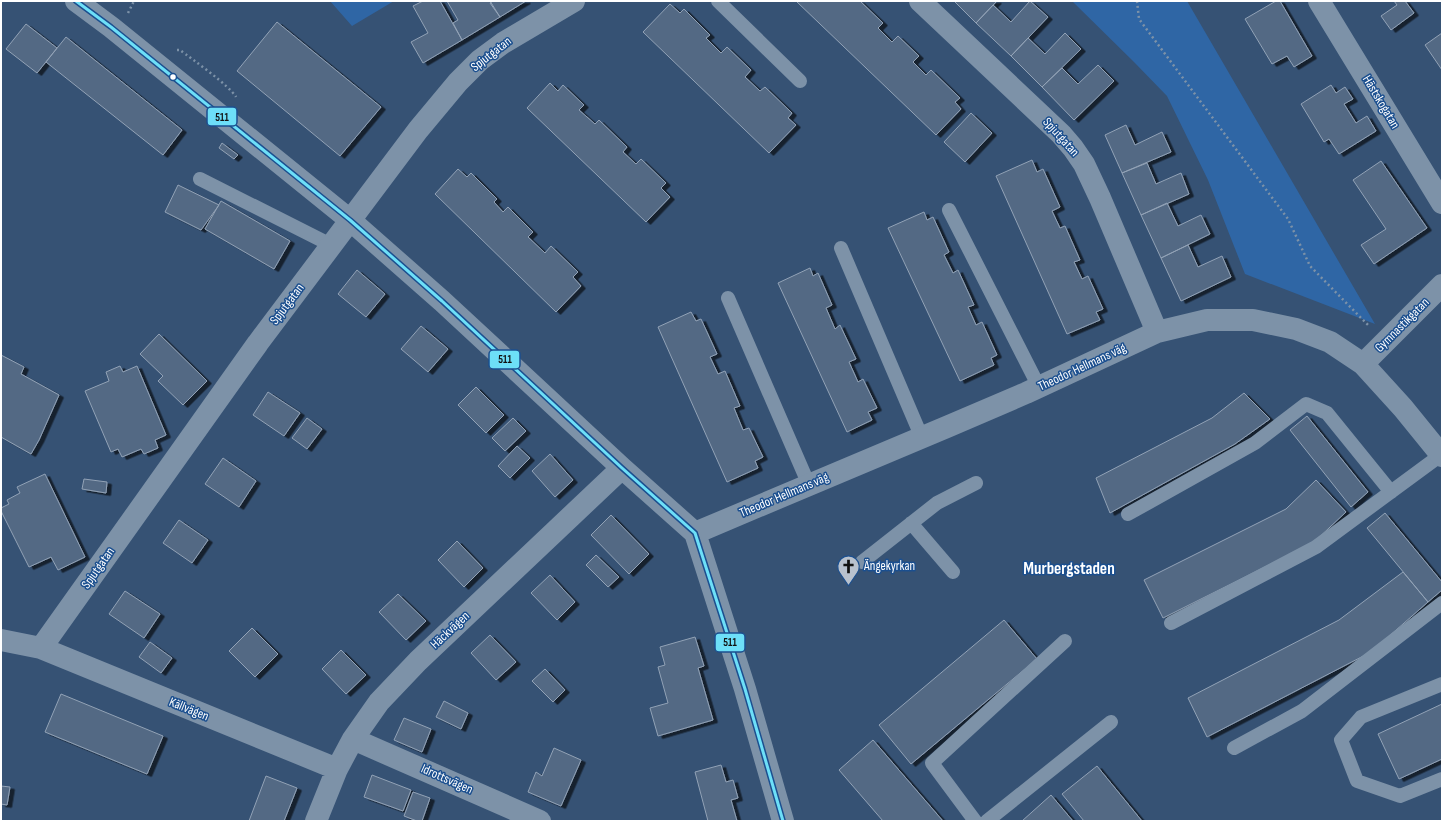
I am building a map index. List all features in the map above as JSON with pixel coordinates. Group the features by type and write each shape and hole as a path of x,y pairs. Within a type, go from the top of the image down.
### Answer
{"street":[{"path":"76,1 111,27 350,220 442,300 622,468 695,533 719,604 783,821"},
{"name":"Spjutgatan","path":"41,648 258,343 418,130 458,82 480,60 503,43 574,1"},
{"name":"Spjutgatan","path":"920,1 1061,134 1073,148 1084,164 1100,198 1157,332"},
{"name":"Hästskogatan","path":"1319,1 1442,203"},
{"name":"Gymnastikgatan","path":"1362,364 1442,285"},
{"name":"Theodor Hellmans väg","path":"695,533 922,438 1039,387 1157,332 1207,320 1253,320 1296,328 1330,342 1362,364 1403,408 1442,455"},
{"name":"Häckvägen","path":"316,821 337,769 353,738 379,702 418,661 622,468"},
{"name":"Källvägen","path":"1,640 41,648 337,769"},
{"name":"Idrottsvägen","path":"353,738 540,821"}],"lane":[{"path":"718,1 800,81"},
{"path":"200,179 331,245"},
{"path":"949,210 1039,387"},
{"path":"841,248 922,438"},
{"path":"728,298 809,485"},
{"path":"1128,514 1255,443 1306,404 1327,413 1391,492"},
{"path":"1171,623 1316,547 1442,455"},
{"path":"862,562 937,503 976,483"},
{"path":"911,523 953,572"},
{"path":"1234,748 1302,711 1442,603"},
{"path":"975,821 932,763 1065,641"},
{"path":"1440,782 1400,796 1356,781 1341,740 1362,716 1442,684"},
{"path":"987,821 1111,722"}],"path":[{"path":"1137,1 1139,19 1288,219 1310,266 1384,342"}],"shaded area":[{"path":"330,1 394,1 352,26"},
{"path":"1072,1 1187,1 1375,324 1245,274 1208,180 1167,96"}],"building":[{"path":"423,1 440,1 462,40 423,63 411,42 428,33 413,6"},
{"path":"447,1 490,1 500,17 462,40 453,23 458,20"},
{"path":"493,1 526,1 500,17 490,3"},
{"path":"796,1 860,1 883,23 878,28 892,42 898,36 919,56 913,62 926,75 931,70 960,98 955,102 961,109 936,135"},
{"path":"954,1 997,1 976,23"},
{"path":"1030,1 1048,17 1011,56 976,23 993,5 1011,22"},
{"path":"1276,1 1280,1 1312,56 1294,67 1287,56 1272,64 1245,19"},
{"path":"1394,1 1405,1 1414,13 1391,30 1381,16 1397,5"},
{"path":"670,4 680,13 684,9 710,35 706,38 721,53 727,47 751,70 745,77 760,91 765,87 792,113 788,118 796,125 769,153 643,32"},
{"path":"277,22 381,107 340,156 237,71"},
{"path":"26,24 57,48 37,73 6,49"},
{"path":"1065,33 1081,49 1042,87 1011,56 1028,38 1045,54"},
{"path":"1442,33 1442,70 1425,45"},
{"path":"66,37 182,130 163,155 46,62"},
{"path":"1098,65 1114,81 1074,120 1042,87 1062,68 1078,84"},
{"path":"550,83 558,91 563,85 584,105 579,110 595,124 599,120 627,147 623,152 636,164 641,159 666,183 661,188 670,197 646,222 527,108"},
{"path":"1331,85 1336,93 1345,87 1353,99 1344,104 1356,123 1367,116 1376,131 1339,154 1329,139 1324,142 1301,104"},
{"path":"971,113 992,133 965,162 944,142"},
{"path":"1126,125 1135,145 1162,132 1171,152 1122,173 1105,135"},
{"path":"222,143 238,155 234,159 219,148"},
{"path":"1032,160 1037,172 1043,169 1060,207 1052,211 1060,228 1065,226 1080,260 1074,262 1082,279 1088,276 1103,309 1096,312 1100,320 1067,334 996,176"},
{"path":"1381,161 1427,228 1374,264 1361,245 1386,229 1353,180"},
{"path":"1147,163 1156,184 1181,173 1189,194 1141,215 1122,173"},
{"path":"458,169 467,177 471,173 497,199 494,202 503,212 508,207 533,232 528,237 545,253 551,246 578,272 573,277 581,286 556,312 435,194"},
{"path":"178,185 219,205 201,230 165,212"},
{"path":"221,201 290,241 274,269 205,229"},
{"path":"1167,203 1178,226 1201,215 1210,234 1161,258 1141,215"},
{"path":"924,212 927,220 933,217 949,252 944,255 953,273 958,270 974,305 968,307 976,325 982,322 997,355 991,358 994,365 960,381 888,228"},
{"path":"1188,245 1198,267 1222,256 1231,277 1181,301 1161,258"},
{"path":"810,268 813,276 818,273 832,305 826,308 835,329 840,325 856,359 849,362 858,382 863,379 877,408 868,412 872,420 847,432 778,283"},
{"path":"357,270 385,294 366,317 338,294"},
{"path":"691,312 696,321 701,319 717,354 710,357 718,374 725,371 740,406 734,408 743,430 749,428 763,457 755,461 758,468 727,482 658,327"},
{"path":"421,326 448,349 428,372 401,349"},
{"path":"159,334 207,381 183,405 158,381 163,376 140,354"},
{"path":"1,355 24,367 21,374 59,395 39,440 31,454 1,437"},
{"path":"120,366 123,372 137,366 166,435 155,440 158,448 144,454 141,449 122,457 118,449 111,452 85,391 109,381 106,372"},
{"path":"476,387 504,415 486,433 458,405"},
{"path":"268,392 300,413 284,436 253,415"},
{"path":"1244,393 1270,419 1235,444 1110,513 1096,478 1212,418"},
{"path":"1307,416 1368,492 1351,507 1290,430"},
{"path":"307,418 322,429 307,449 292,438"},
{"path":"513,418 526,431 505,451 492,438"},
{"path":"517,446 530,458 510,478 498,466"},
{"path":"550,454 573,480 555,497 532,471"},
{"path":"223,458 256,481 239,507 205,484"},
{"path":"45,474 85,557 58,570 51,557 29,567 1,511 1,508 9,504 7,500 20,493 17,487"},
{"path":"84,479 107,482 106,493 82,489"},
{"path":"1316,480 1346,512 1313,543 1163,618 1144,580 1286,509"},
{"path":"1385,513 1442,582 1442,590 1428,602 1367,528"},
{"path":"611,515 649,554 629,574 591,535"},
{"path":"179,520 208,540 192,563 163,543"},
{"path":"457,541 483,568 464,587 438,560"},
{"path":"596,555 619,577 608,587 586,565"},
{"path":"1403,572 1428,602 1371,652 1207,737 1188,698 1339,620"},
{"path":"550,575 575,602 557,620 531,593"},
{"path":"125,591 160,614 144,638 109,614"},
{"path":"398,594 426,621 406,640 379,612"},
{"path":"1004,620 1037,659 911,764 879,725"},
{"path":"252,628 278,654 255,677 229,651"},
{"path":"490,635 516,662 496,680 471,653"},
{"path":"695,637 704,666 698,668 713,720 658,736 650,708 668,703 658,667 665,665 660,647"},
{"path":"150,642 172,658 161,673 139,657"},
{"path":"341,650 366,675 346,694 322,669"},
{"path":"545,669 565,690 553,702 532,681"},
{"path":"61,694 163,736 147,774 45,732"},
{"path":"444,701 468,713 461,729 436,717"},
{"path":"1442,704 1442,759 1399,779 1378,734"},
{"path":"404,718 431,729 422,752 394,740"},
{"path":"873,740 943,821 883,821 839,770"},
{"path":"554,748 581,760 561,806 528,792 536,772 542,776"},
{"path":"721,765 726,782 733,780 738,798 731,800 737,821 708,821 695,772"},
{"path":"1097,766 1142,821 1084,821 1062,794"},
{"path":"372,775 411,790 403,811 364,797"},
{"path":"266,776 297,788 284,821 249,821"},
{"path":"1,786 10,787 7,805 1,804"},
{"path":"413,792 430,798 422,821 417,821 404,816"},
{"path":"1051,795 1073,821 1022,821"}],"transit line":[{"name":"511","path":"76,1 111,27 350,220 442,301 622,468 695,533 745,689 783,821"}],"place":[{"name":"Ängekyrkan","path":"849,586"}],"district":[{"name":"Murbergstaden","path":"1069,569"}]}
